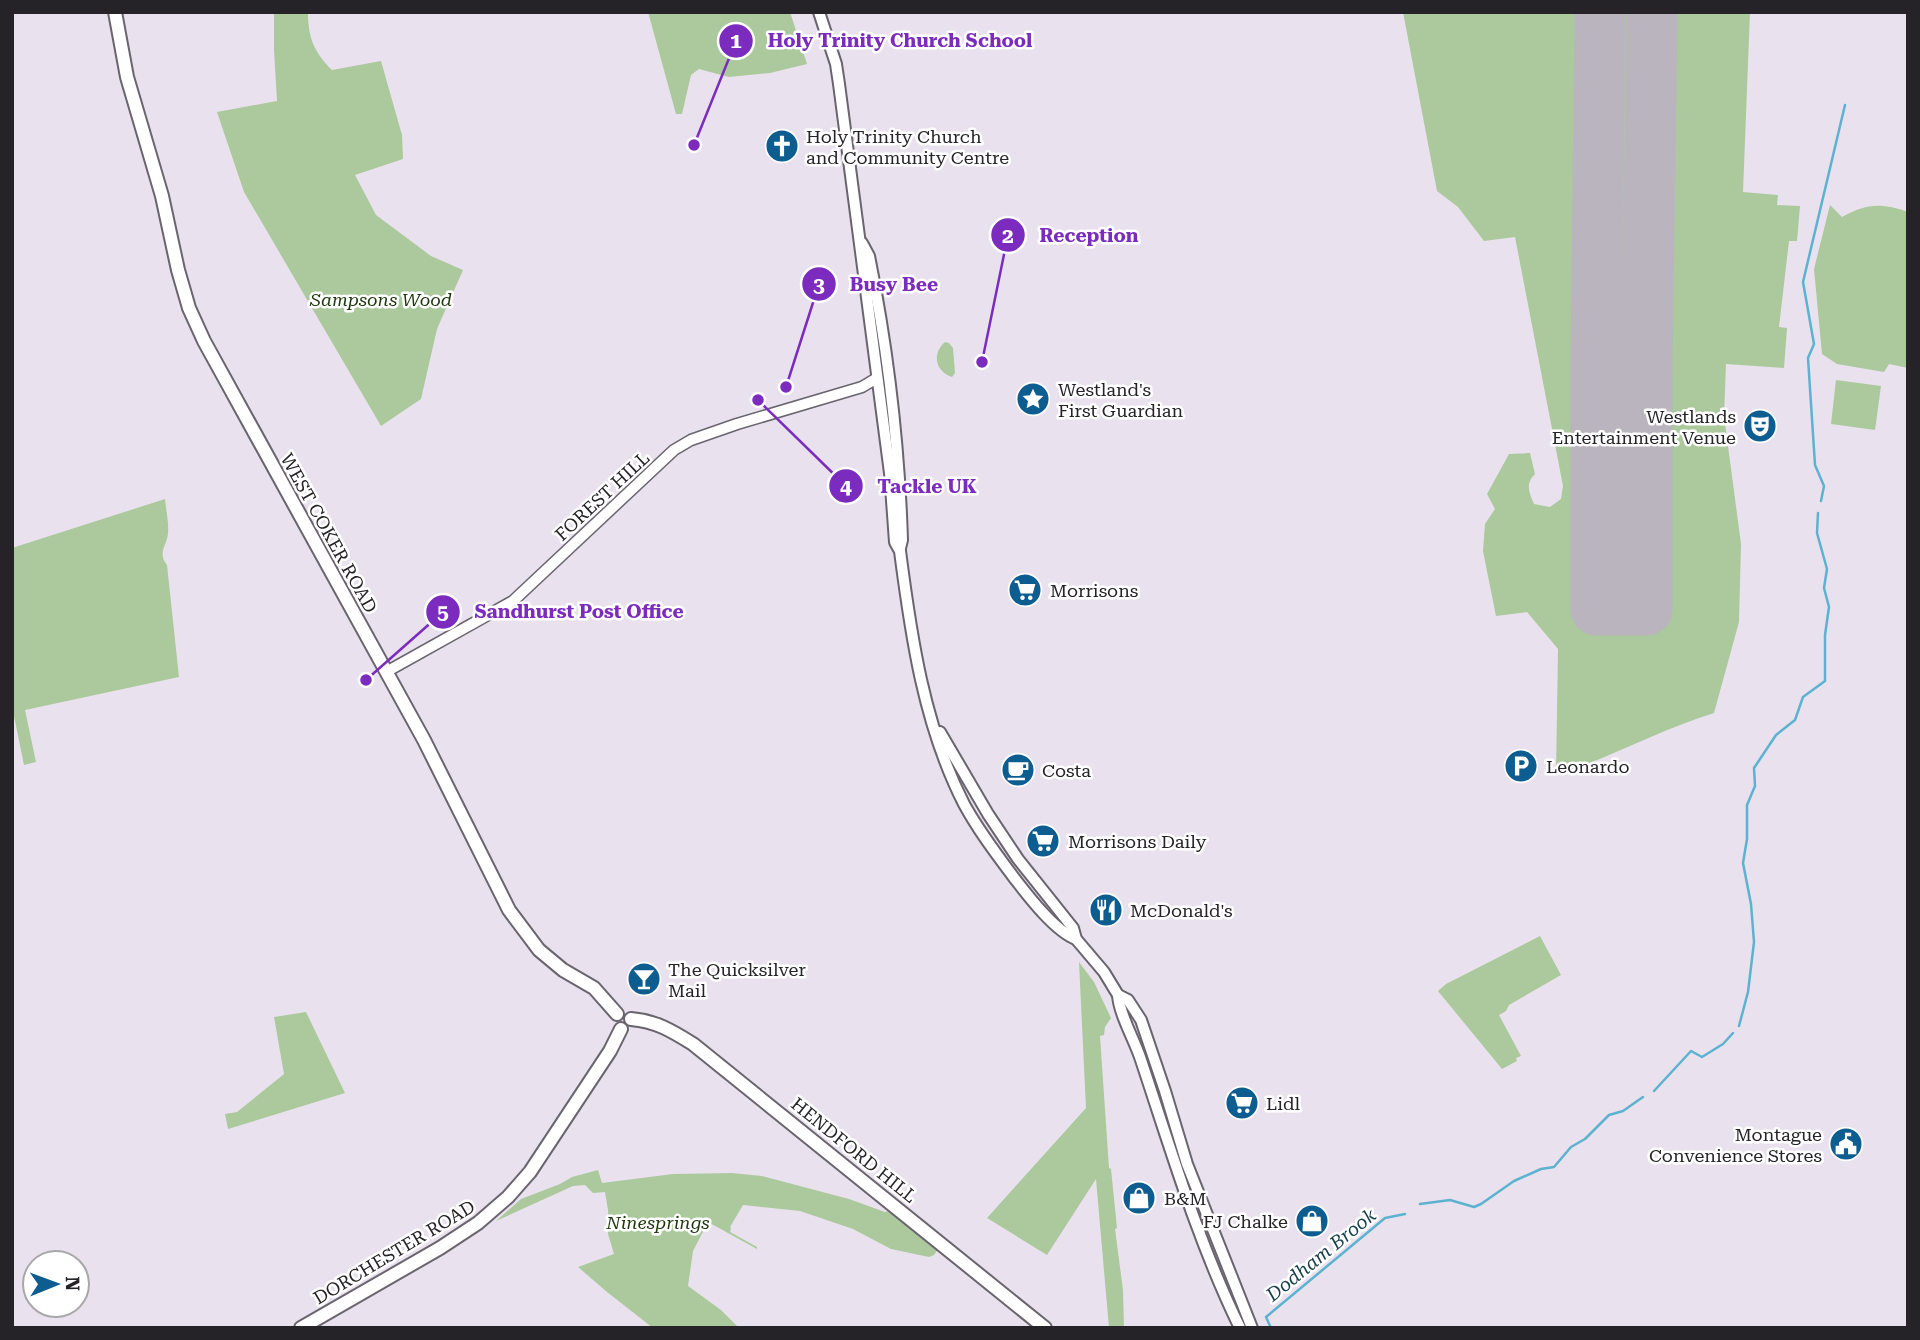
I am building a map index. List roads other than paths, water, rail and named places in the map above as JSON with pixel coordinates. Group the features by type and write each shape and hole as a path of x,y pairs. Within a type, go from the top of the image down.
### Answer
{"highway":[{"name":"WEST COKER ROAD","path":"115,12 127,77 162,196 178,270 195,323 424,740 517,923 545,955 594,988 617,1014"},
{"path":"625,1013 631,1019 628,1027 621,1029 614,1024 617,1014 625,1013"},
{"name":"HENDFORD HILL","path":"631,1019 662,1024 693,1044 1045,1328"},
{"name":"DORCHESTER ROAD","path":"301,1328 440,1248 478,1223 508,1197 530,1172 610,1051 621,1029"}],"main road":[{"path":"819,12 836,64 890,474 895,542 900,551"},
{"path":"861,241 869,256 890,374 900,472 900,551 910,626 941,753 971,815 1027,895 1066,935 1076,939"},
{"path":"929,707 945,742 988,814 1018,859 1073,928 1076,939 1104,972 1118,995 1119,1006 1129,1026 1199,1234 1240,1328"},
{"path":"1118,995 1128,1000 1141,1020 1166,1091 1187,1164 1252,1328"}],"street":[{"name":"FOREST HILL","path":"386,672 513,601 674,450 691,440 737,424 877,383"}],"waterway":[{"path":"1821,501 1824,486 1815,465 1808,358 1814,344 1803,282 1845,105"},
{"path":"1739,1026 1748,992 1754,942 1751,904 1743,863 1747,839 1747,805 1755,786 1754,768 1776,735 1795,720 1803,697 1825,681 1825,635 1829,607 1824,588 1827,569 1817,533 1818,513"},
{"path":"1654,1091 1691,1051 1702,1057 1723,1044 1733,1033"},
{"name":"Dodham Brook","path":"1420,1204 1450,1200 1474,1207 1481,1204 1514,1181 1541,1169 1554,1167 1571,1147 1585,1139 1609,1115 1623,1111 1643,1097"},
{"name":"Dodham Brook","path":"1271,1328 1266,1317 1385,1218 1405,1214"}],"place":[{"name":"Holy Trinity Church School","path":"694,145"},
{"name":"Holy Trinity Church and Community Centre","path":"782,146"},
{"name":"Reception","path":"982,362"},
{"name":"Busy Bee","path":"786,387"},
{"name":"Westland's First Guardian","path":"1033,399"},
{"name":"Tackle UK","path":"758,400"},
{"name":"Westlands Entertainment Venue","path":"1760,426"},
{"name":"Morrisons","path":"1025,590"},
{"name":"Sandhurst Post Office","path":"366,680"},
{"name":"Leonardo","path":"1521,766"},
{"name":"Costa","path":"1018,770"},
{"name":"Morrisons Daily","path":"1043,841"},
{"name":"McDonald's","path":"1106,910"},
{"name":"The Quicksilver Mail","path":"644,979"},
{"name":"Lidl","path":"1242,1103"},
{"name":"Montague Convenience Stores","path":"1846,1144"},
{"name":"B&M","path":"1139,1198"},
{"name":"FJ Chalke","path":"1312,1221"}],"park label":[{"name":"Sampsons Wood","path":"381,299"},
{"name":"Ninesprings","path":"658,1222"}]}
